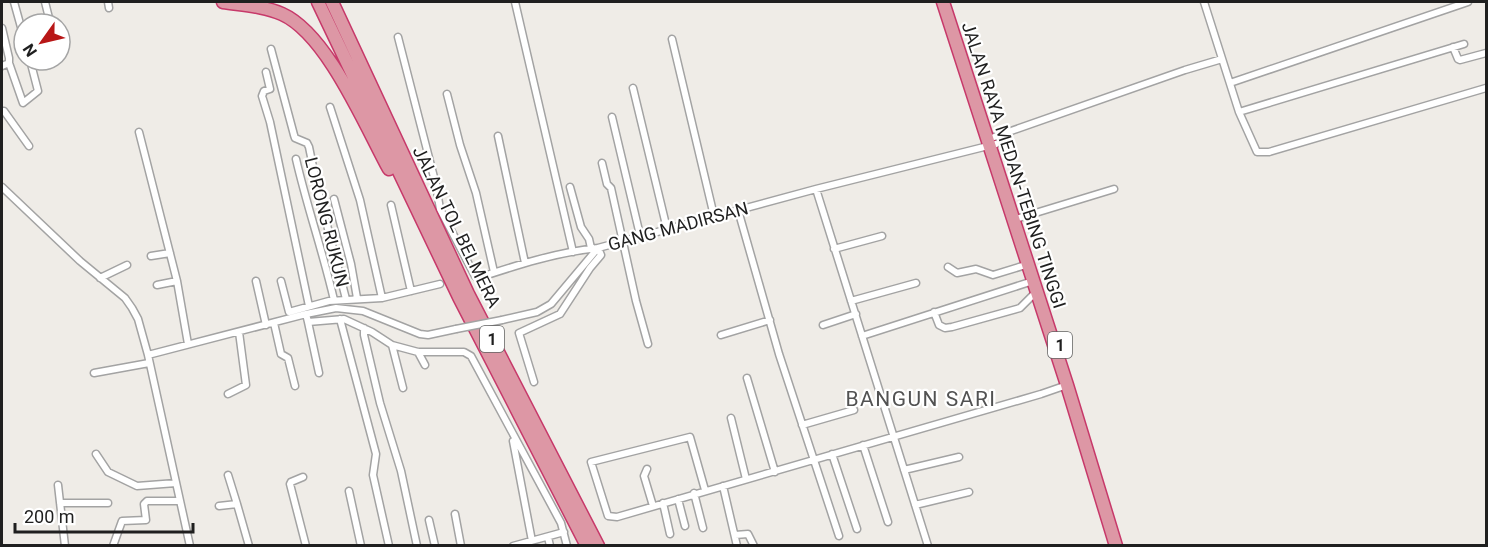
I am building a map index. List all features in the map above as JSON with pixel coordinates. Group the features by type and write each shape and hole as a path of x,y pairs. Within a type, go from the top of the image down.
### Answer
{"highway":[{"path":"223,2 277,12 297,22 311,35 328,58 408,204 429,237"},
{"name":"1","path":"318,2 429,237"},
{"name":"1","path":"332,2 355,50"},
{"path":"338,2 355,50"},
{"name":"JALAN RAYA MEDAN-TEBING TINGGI","path":"943,2 1019,219 1035,286 1116,546"},
{"name":"JALAN RAYA MEDAN-TEBING TINGGI","path":"949,2 1030,264 1083,414 1122,546"},
{"name":"JALAN TOL BELMERA","path":"355,50 468,294 598,546"},
{"name":"JALAN TOL BELMERA","path":"429,237 587,546"}],"street":[{"path":"515,2 573,252"},
{"path":"1204,2 1239,112 1257,152 1262,153 1486,88"},
{"path":"1230,83 1468,2"},
{"path":"2,28 12,72"},
{"path":"398,38 436,185 440,209 475,276 478,278 525,263 595,248"},
{"path":"672,39 714,216"},
{"path":"1239,112 1464,44"},
{"path":"1453,47 1460,60 1486,54"},
{"name":"LORONG RUKUN","path":"271,49 295,138 307,143 309,147 346,299"},
{"name":"GANG MADIRSAN","path":"148,355 274,323 290,315 336,308 363,311 420,334 428,335 537,312 551,304 595,248 993,142 1222,59"},
{"path":"2,66 9,63"},
{"path":"12,72 23,103 38,92 33,72"},
{"path":"267,72 270,89 264,91 262,96 270,122 309,306"},
{"path":"633,88 667,229"},
{"path":"447,94 458,139 476,193 494,272"},
{"path":"330,107 360,200 382,298"},
{"path":"2,111 10,118 29,146"},
{"path":"612,117 640,235"},
{"path":"139,132 177,281 188,344"},
{"path":"498,136 525,263"},
{"path":"296,159 312,226 319,239 334,300"},
{"path":"602,163 607,184 611,188 648,344"},
{"path":"2,187 100,278 125,298 138,319 190,546"},
{"path":"534,382 519,333 560,314 601,255 582,228 570,187"},
{"path":"816,189 928,546"},
{"path":"1019,219 1114,189"},
{"path":"334,199 351,264 357,298"},
{"path":"391,205 411,291"},
{"path":"738,210 813,460 839,536"},
{"path":"834,249 882,236"},
{"path":"151,256 170,253"},
{"path":"948,267 957,273 976,269 993,275 1030,264"},
{"path":"100,278 127,265"},
{"path":"157,285 177,281"},
{"path":"256,281 266,325"},
{"path":"281,281 290,315 309,306 334,300 382,298 440,284"},
{"path":"851,301 916,283"},
{"path":"934,312 939,325 945,328 952,327 1020,308 1035,286"},
{"path":"862,336 934,312 1035,286"},
{"path":"306,314 319,373"},
{"path":"823,325 856,314"},
{"path":"308,322 340,319 364,328 392,345 418,352 464,352 471,356 564,532 567,546"},
{"path":"340,319 376,454 373,475 389,546"},
{"path":"721,335 770,320"},
{"path":"274,323 281,354 288,358 295,386"},
{"path":"364,328 380,404 397,455 417,546"},
{"path":"228,394 246,386 239,332"},
{"path":"392,345 403,388"},
{"path":"418,352 425,365"},
{"path":"94,373 149,363"},
{"path":"747,378 775,472"},
{"path":"705,490 690,437 591,462 608,516 617,517 1067,385"},
{"path":"802,424 854,410"},
{"path":"731,418 746,478"},
{"path":"513,436 529,543"},
{"path":"863,445 888,522"},
{"path":"96,454 108,472 137,486 176,483"},
{"path":"832,454 857,529"},
{"path":"904,470 959,457"},
{"path":"647,469 644,476 653,506"},
{"path":"228,475 249,546"},
{"path":"303,477 290,484 306,546"},
{"path":"58,485 65,546"},
{"path":"723,486 737,546"},
{"path":"349,491 360,546"},
{"path":"915,505 969,492"},
{"path":"694,493 703,528"},
{"path":"678,499 685,526"},
{"path":"113,546 122,521 146,520 144,504 147,501 180,501"},
{"path":"60,503 108,503"},
{"path":"663,503 670,534"},
{"path":"219,506 237,504"},
{"path":"455,514 461,546"},
{"path":"429,520 435,546"},
{"path":"513,546 564,532"},
{"path":"735,536 747,534 754,546"},
{"path":"548,537 550,546"}],"district":[{"name":"BANGUN SARI","path":"921,399"}]}
